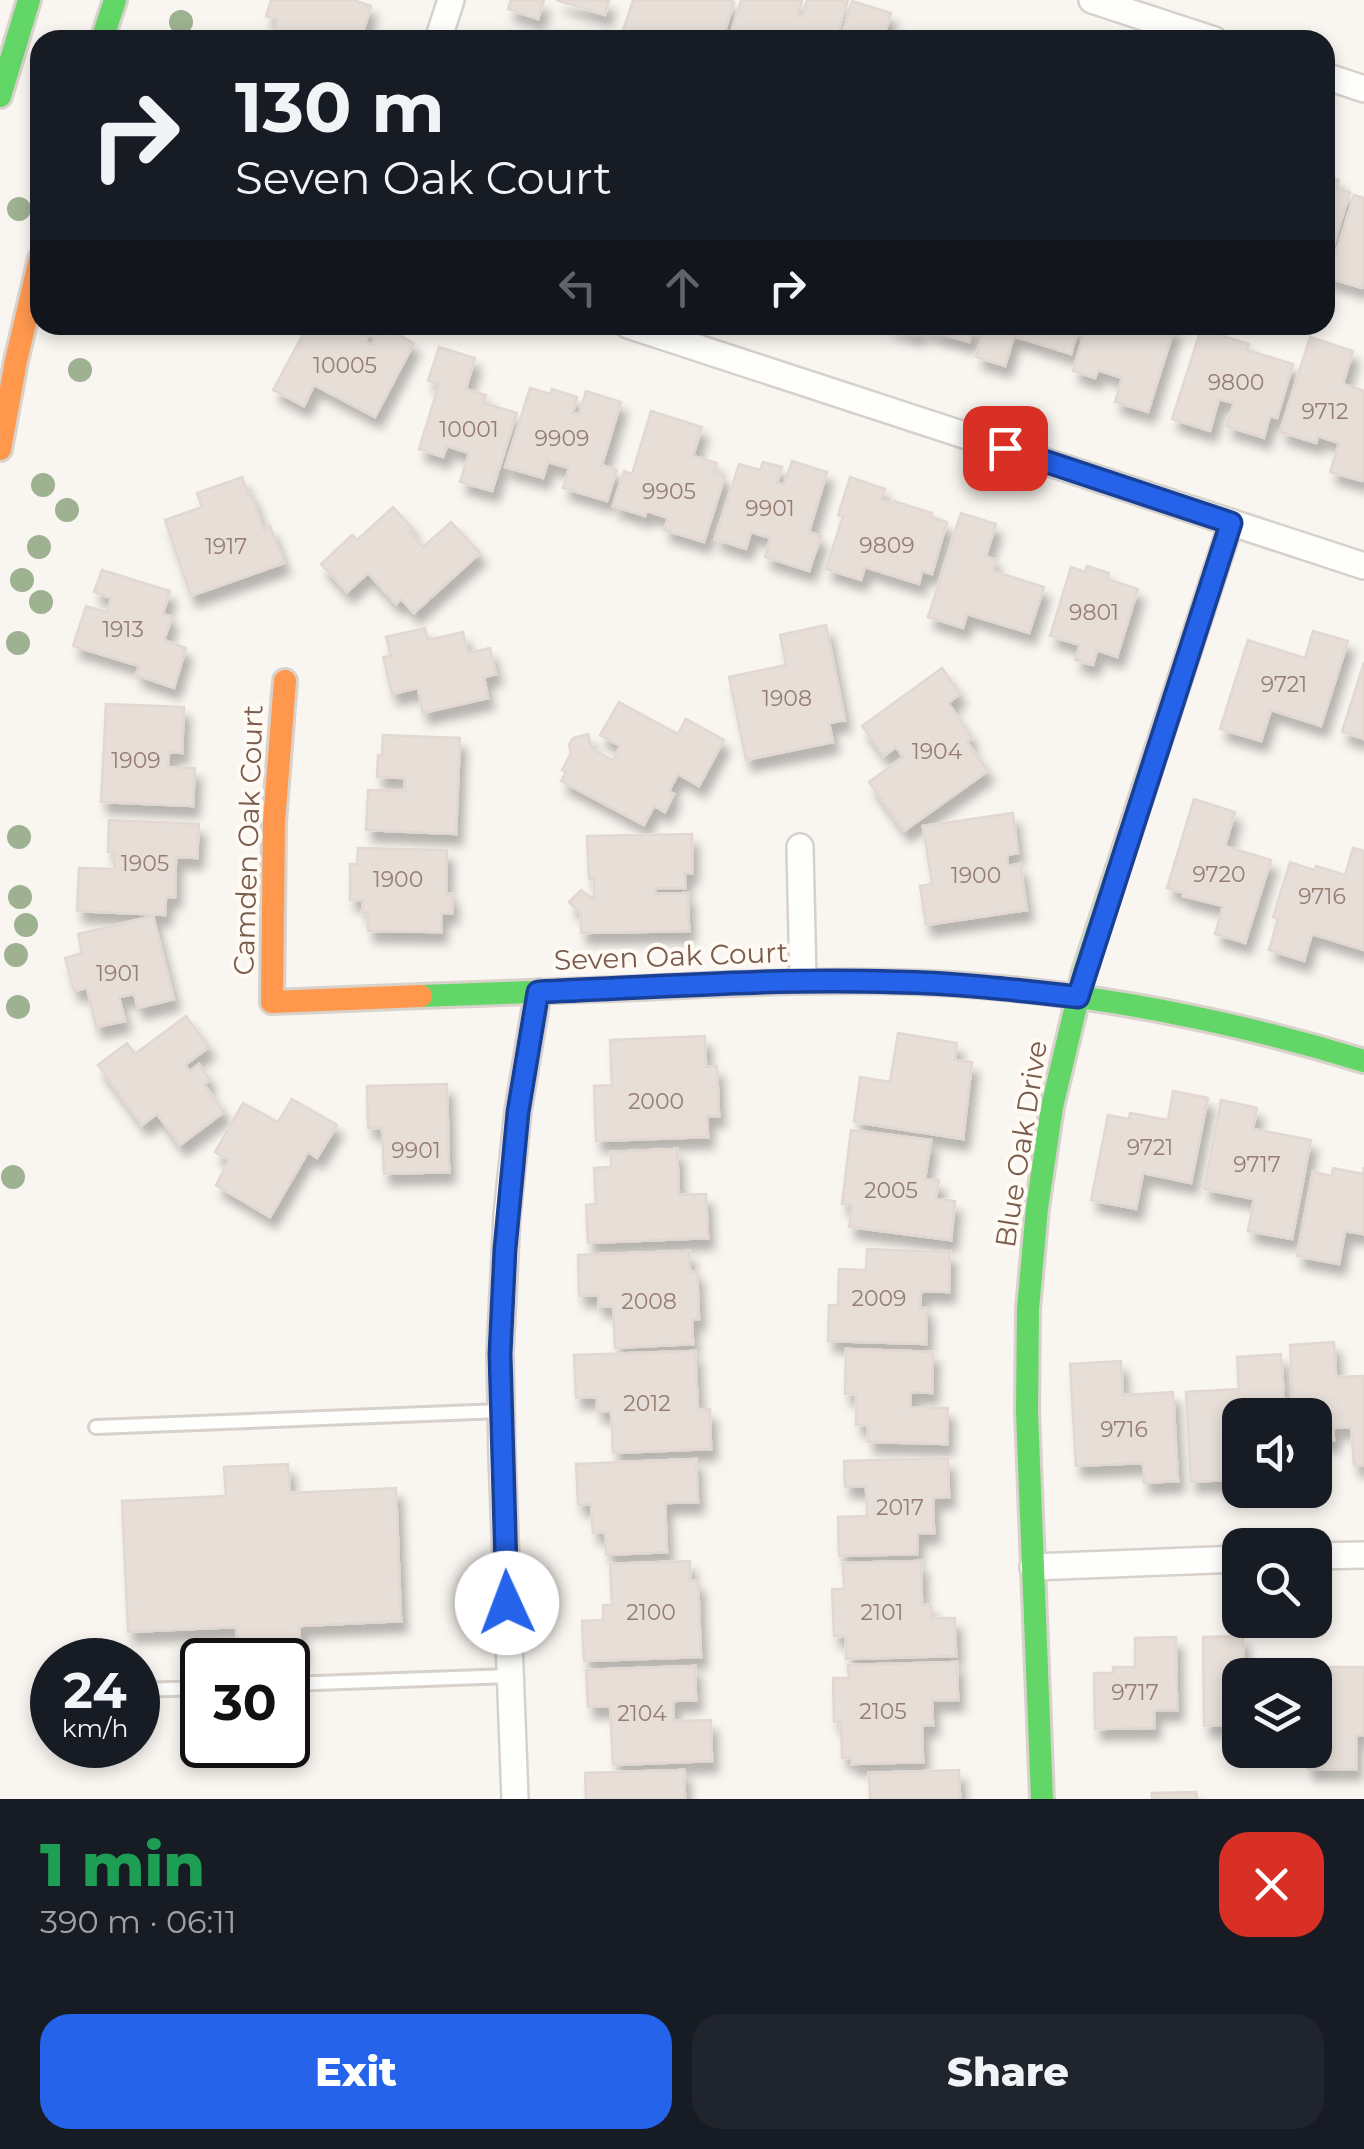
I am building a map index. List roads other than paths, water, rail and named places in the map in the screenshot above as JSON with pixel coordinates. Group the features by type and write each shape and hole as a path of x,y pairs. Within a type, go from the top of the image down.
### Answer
{"street":[{"path":"0,96 29,0"},
{"path":"105,30 115,0"},
{"path":"441,30 451,0"},
{"path":"1092,0 1184,30"},
{"path":"1335,79 1364,89"},
{"path":"0,449 30,302"},
{"path":"658,335 1364,566"},
{"name":"Blue Oak Drive","path":"1042,1799 1027,1412 1028,1310 1036,1208 1049,1124 1078,997 1231,523"},
{"name":"Camden Oak Court","path":"272,1002 274,822 285,682"},
{"path":"800,847 803,981"},
{"name":"Seven Oak Court","path":"272,1002 803,981 932,984 1078,997 1228,1024 1364,1060"},
{"path":"515,1799 500,1354 507,1215 518,1112 538,992"},
{"path":"1332,1555 1364,1554"},
{"path":"1032,1567 1222,1560"}],"lane":[{"path":"96,1427 501,1411"},
{"path":"310,1683 510,1676"}]}
